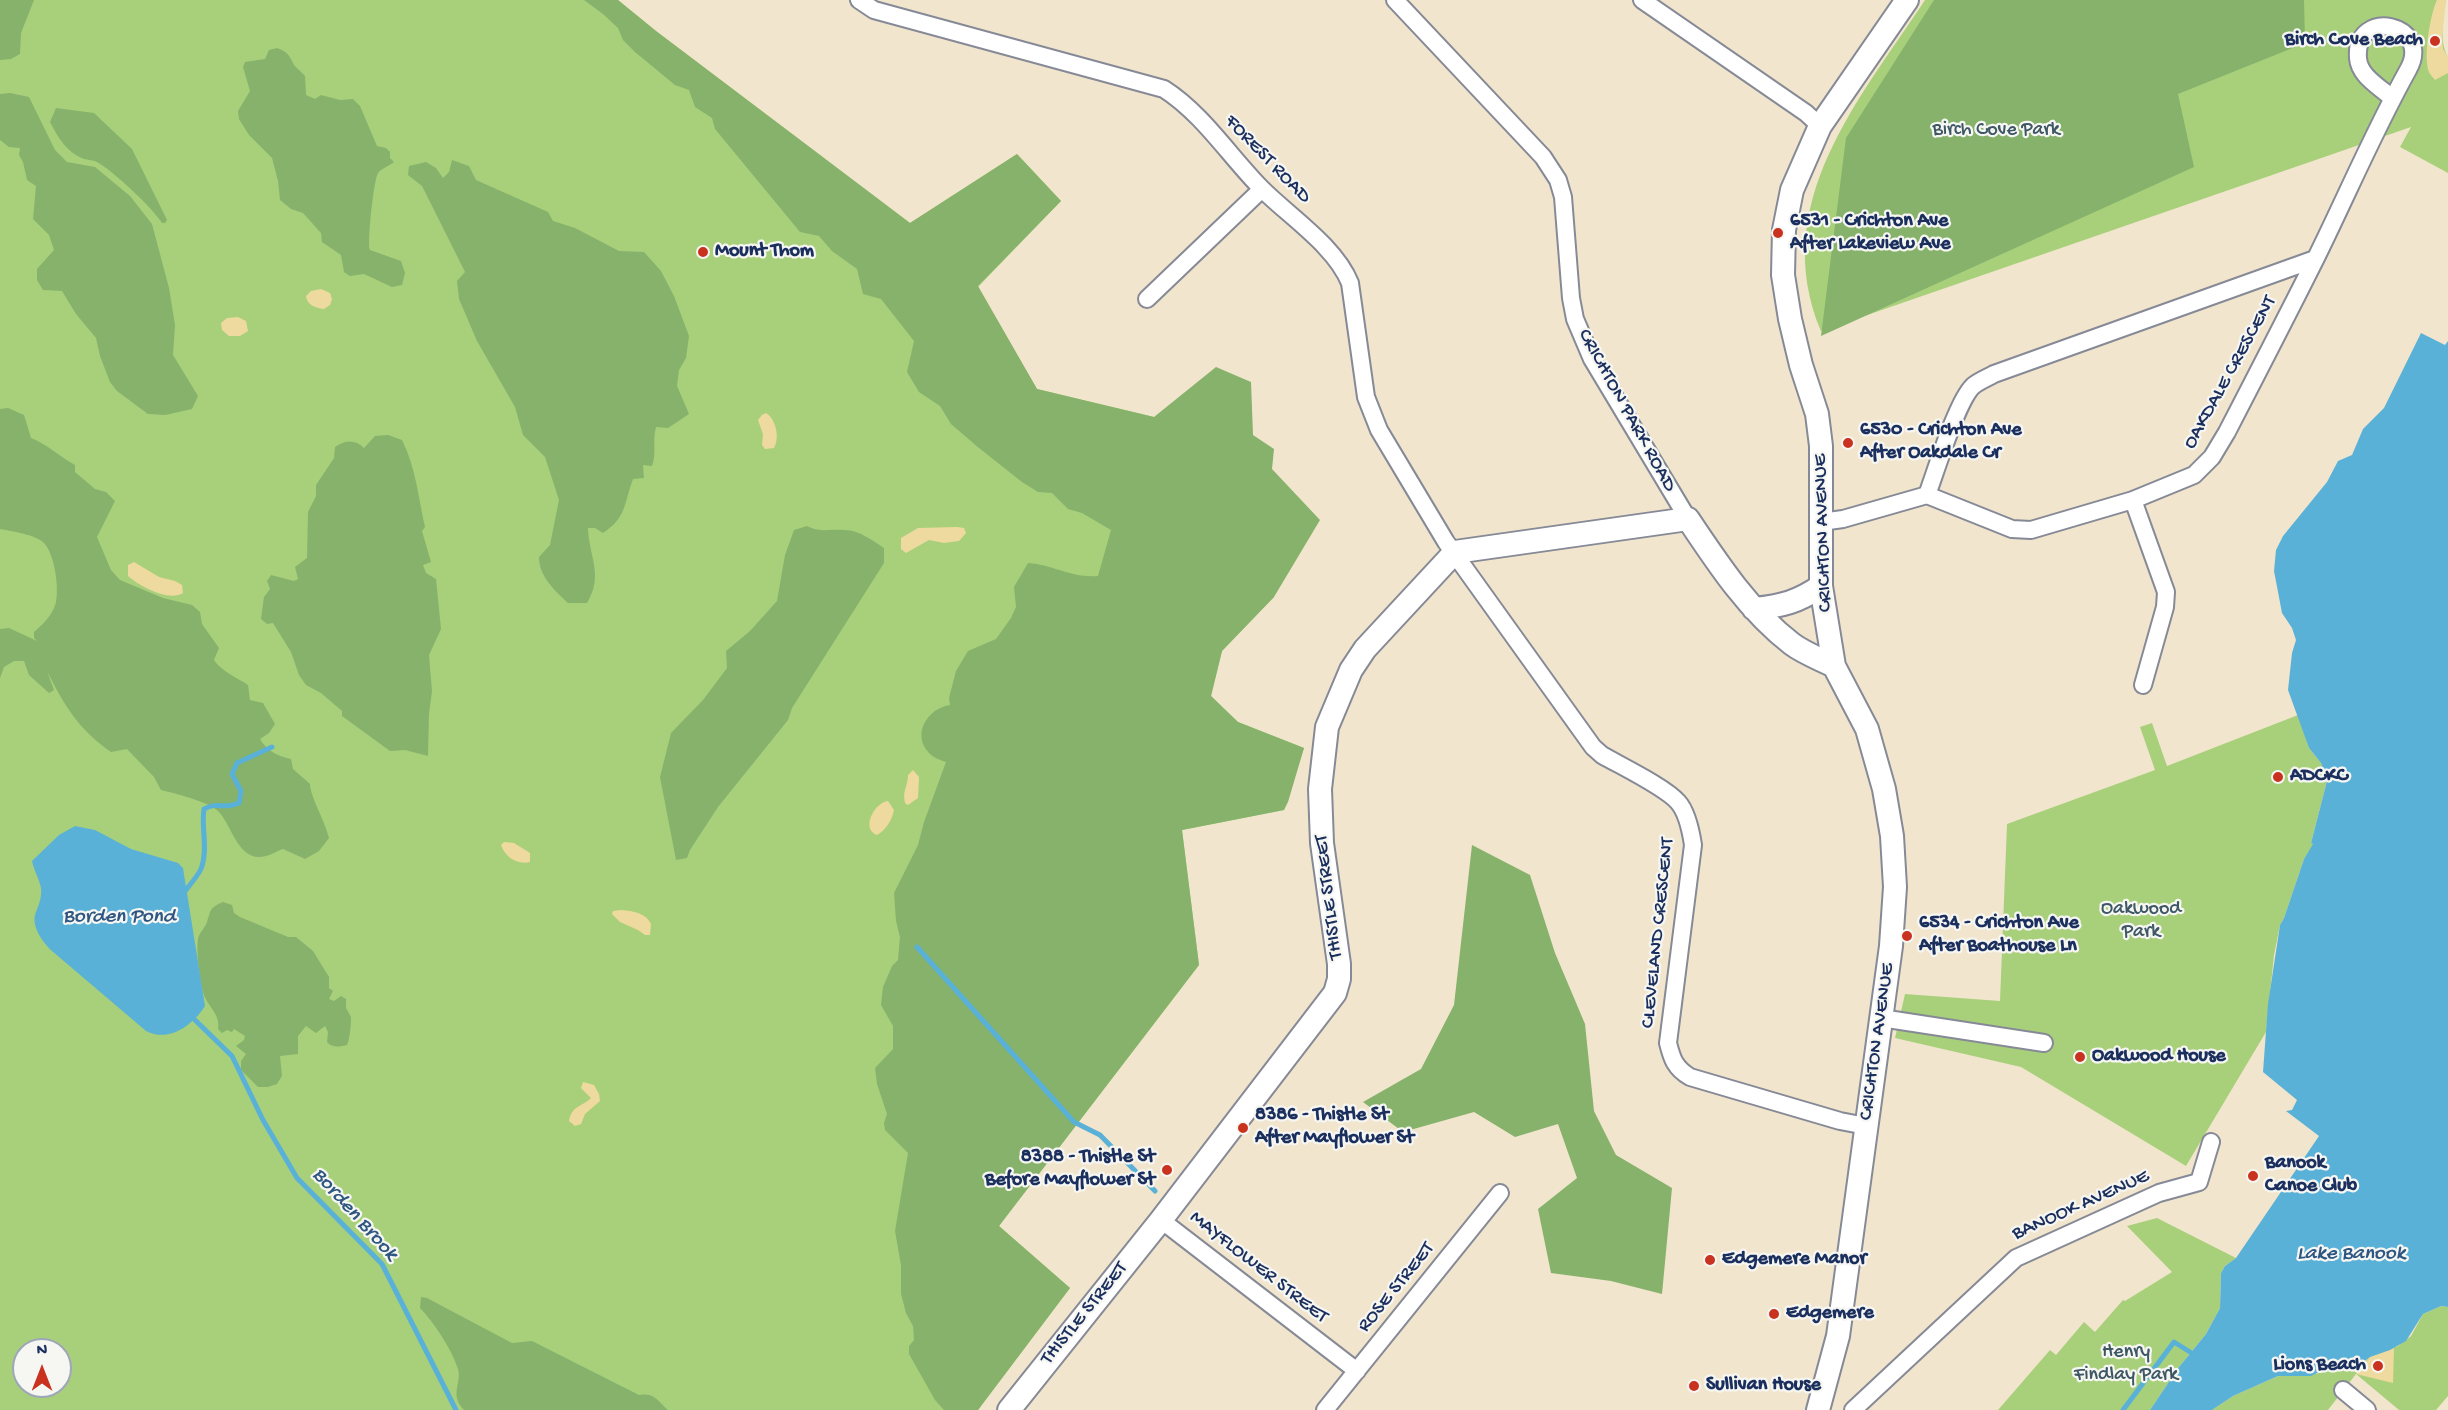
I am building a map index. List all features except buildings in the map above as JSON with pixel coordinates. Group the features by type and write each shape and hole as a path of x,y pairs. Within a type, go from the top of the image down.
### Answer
{"street":[{"name":"FOREST ROAD","path":"858,0 874,10 1164,89 1186,106 1262,189 1331,253 1346,273 1350,283 1370,411 1446,542 1455,552"},
{"name":"CRICHTON PARK ROAD","path":"1395,0 1543,157 1558,180 1563,197 1570,298 1578,327 1592,359 1688,519 1724,572 1754,609 1792,645 1834,666"},
{"path":"1642,0 1806,113 1820,126"},
{"name":"CRICHTON AVENUE","path":"1818,1410 1838,1336 1891,946 1895,887 1892,836 1884,789 1867,729 1834,666 1821,586 1821,446 1817,414 1801,365 1790,319 1783,275 1784,230 1792,190 1820,126 1907,0"},
{"name":"OAKDALE CRESCENT","path":"2315,259 1981,381 1963,400 1927,495 1996,524 2020,531 2031,530 2133,500 2194,475 2212,457 2315,259 2392,98"},
{"path":"1147,299 1262,189"},
{"path":"1821,522 1843,519 1927,495"},
{"path":"2133,500 2166,592 2165,608 2143,685"},
{"path":"1455,552 1688,519"},
{"name":"CLEVELAND CRESCENT","path":"1455,552 1593,747 1602,755 1668,792 1680,803 1691,831 1693,845 1668,1043 1678,1069 1690,1077 1840,1121 1866,1126"},
{"name":"THISTLE STREET","path":"1009,1410 1161,1220 1335,993 1339,979 1338,964 1322,843 1320,789 1327,727 1347,677 1365,649 1455,552"},
{"path":"1754,609 1791,603 1802,599 1821,586"},
{"path":"1881,1018 2044,1043"},
{"name":"BANOOK AVENUE","path":"1853,1410 2016,1258 2159,1193 2199,1182 2211,1142"},
{"name":"ROSE STREET","path":"1325,1410 1500,1193"},
{"name":"MAYFLOWER STREET","path":"1161,1220 1357,1371"},
{"path":"2343,1390 2367,1410"}],"green space":[{"path":"0,0 618,0 910,223 1017,154 1061,201 978,287 1037,389 1154,417 1274,597 1222,651 1211,696 1238,722 1304,748 1284,810 1182,830 1199,965 999,1226 1070,1288 978,1410 0,1410"},
{"path":"0,0 34,0 21,33 20,54 11,59 0,60"},
{"path":"584,0 618,0 910,223 1017,154 1061,201 978,286 1037,389 1154,417 1216,367 1251,382 1253,435 1274,449 1272,469 1320,520 1274,597 1222,651 1211,696 1238,722 1304,748 1288,802 1284,810 1182,830 1199,965 999,1226 1070,1288 978,1410 944,1410 935,1400 909,1354 909,1346 914,1340 913,1326 906,1313 901,1294 901,1265 895,1231 908,1153 885,1130 884,1123 887,1114 877,1084 875,1068 893,1049 893,1026 881,1005 883,987 892,966 898,960 900,937 896,921 894,893 918,845 946,762 933,756 924,746 922,730 924,723 935,711 950,705 949,698 956,671 968,651 996,639 1011,618 1016,607 1014,587 1028,563 1079,575 1098,576 1111,530 1082,513 1068,509 1052,493 1038,492 1022,482 951,424 940,406 919,392 907,372 914,341 881,299 863,294 857,269 832,251 819,236 800,232 715,129 712,118 695,107 689,90 675,85 635,52 623,40 618,28"},
{"name":"Birch Cove Park","path":"1925,0 2446,0 2442,29 2443,44 2448,57 2448,173 2400,147 2411,127 1821,331 1808,284 1806,240 1813,197 1828,155 1849,115"},
{"name":"Birch Cove Park","path":"1934,0 2304,0 2305,43 2178,94 2194,167 1821,336 1846,138"},
{"path":"277,48 288,54 294,65 305,76 306,95 315,99 321,95 340,100 353,99 360,106 377,146 386,148 390,152 390,158 394,162 380,171 376,177 369,245 370,250 401,261 405,273 402,285 392,287 364,274 350,276 344,272 341,255 322,242 321,233 303,213 291,209 280,200 272,158 249,135 239,119 238,111 250,91 243,67 245,62 265,59 269,50"},
{"path":"10,93 29,97 55,150 67,162 95,167 130,196 152,224 169,288 175,325 173,355 198,396 192,409 165,415 148,414 117,391 110,382 96,338 76,314 62,291 43,290 37,280 37,269 54,250 49,235 33,219 36,186 27,180 19,155 20,148 9,147 0,140 0,94"},
{"path":"56,108 94,113 132,149 167,220 165,223 162,223 141,199 112,173 97,162 84,159 67,148 50,122"},
{"path":"452,160 469,166 476,180 548,212 553,221 575,228 619,251 644,252 661,271 674,296 689,336 686,358 679,370 677,386 689,414 668,428 656,427 652,466 643,465 644,478 633,479 624,509 617,521 603,533 595,528 588,528 595,574 592,593 587,603 568,603 544,576 539,557 550,545 559,500 545,457 523,435 515,407 477,341 459,299 457,281 465,272 422,186 408,175 409,166 426,162 436,168 443,178 449,172"},
{"path":"8,408 24,415 31,438 75,465 75,472 95,489 106,492 115,501 97,537 111,570 120,580 163,598 192,605 200,612 202,624 219,648 214,660 225,671 248,685 250,700 263,703 275,724 269,733 260,739 273,752 291,759 293,769 310,784 329,838 319,851 305,859 283,849 266,856 256,857 249,854 242,849 223,817 214,808 199,801 161,790 154,777 127,749 111,752 90,735 66,706 47,671 54,690 49,693 29,675 24,661 14,661 4,667 0,678 0,629 9,628 37,641 34,638 34,632 50,615 55,607 57,596 53,563 44,543 30,536 0,529 0,409"},
{"path":"388,435 402,440 411,461 425,527 422,531 431,562 423,565 426,573 436,579 441,629 429,655 432,691 428,756 405,750 390,751 342,716 342,711 321,693 306,685 299,675 291,652 273,623 267,624 261,619 264,597 270,589 267,581 271,575 294,581 298,579 295,567 307,558 308,512 316,496 316,485 334,458 335,447 350,442 357,443 364,448 375,436"},
{"path":"807,526 821,530 850,530 871,539 884,548 884,563 792,708 788,720 718,807 687,858 676,860 660,777 671,733 703,700 727,668 726,651 750,631 777,601 785,555 794,530"},
{"name":"Oakwood Park","path":"2298,715 2309,748 2321,763 2327,781 2311,843 2314,844 2304,859 2280,925 2274,955 2266,1032 2186,1166 2021,1067 1895,1038 1905,994 2000,1001 2007,824 2155,770 2140,727 2152,723 2167,766"},
{"path":"1472,845 1530,875 1555,953 1585,1024 1594,1111 1616,1155 1672,1188 1662,1294 1611,1281 1551,1273 1538,1209 1577,1178 1558,1124 1515,1137 1474,1112 1403,1132 1363,1102 1421,1069 1454,1005"},
{"path":"223,902 232,905 234,913 240,917 288,937 296,937 313,951 329,977 329,988 333,991 329,999 334,1001 341,996 346,999 346,1008 351,1017 347,1045 339,1047 327,1042 328,1032 325,1026 316,1033 306,1026 298,1036 298,1054 280,1056 282,1076 277,1084 268,1087 258,1087 241,1070 241,1061 246,1054 236,1046 244,1040 245,1036 234,1029 232,1032 227,1030 222,1033 218,1029 218,1019 203,990 198,959 198,939 211,910"},
{"name":"Henry Findlay Park","path":"2157,1218 2236,1258 2225,1266 2221,1273 2220,1308 2206,1334 2179,1367 2150,1410 1998,1410 2050,1350 2056,1355 2084,1322 2095,1332 2123,1300 2125,1301 2172,1272 2127,1226"},
{"path":"421,1297 427,1298 512,1343 532,1341 639,1395 652,1396 668,1410 464,1410 457,1399 459,1374 455,1361 442,1337 420,1308"},
{"path":"2441,1306 2448,1307 2448,1396 2436,1410 2399,1410 2356,1374 2328,1410 2212,1410 2233,1396 2278,1376 2315,1374 2364,1362 2370,1357 2398,1346 2411,1336 2423,1314"}],"sand":[{"name":"Birch Cove Beach","path":"2437,0 2446,0 2442,36 2443,49 2448,57 2448,73 2435,80 2427,65 2427,47"},
{"path":"321,289 330,293 332,299 330,305 324,309 312,306 306,296 311,291"},
{"path":"238,317 246,321 248,331 240,336 229,336 222,330 221,323 227,318"},
{"path":"766,413 775,424 777,439 774,448 765,449 762,445 763,434 758,420"},
{"path":"918,528 964,528 966,533 959,541 944,543 929,540 906,553 901,549 901,538"},
{"path":"134,562 159,577 182,585 183,593 170,596 154,592 139,584 128,576 128,565"},
{"path":"913,770 919,777 918,798 908,805 904,799 905,792 908,775"},
{"path":"888,801 894,810 893,814 886,828 877,835 870,827 871,816 878,806"},
{"path":"504,842 514,843 530,853 530,862 516,861 509,856 501,845"},
{"path":"621,910 646,917 651,924 650,935 645,935 620,922 612,914 613,911"},
{"path":"583,1082 594,1085 600,1101 585,1114 581,1124 575,1126 569,1121 572,1112 591,1098 581,1088"},
{"name":"Lions Beach","path":"2394,1348 2393,1383 2356,1374 2370,1357"}],"water":[{"name":"Lake Banook","path":"2421,333 2445,345 2448,341 2448,1307 2441,1306 2423,1314 2406,1341 2370,1357 2358,1366 2321,1371 2311,1376 2278,1376 2233,1396 2212,1410 2150,1410 2179,1367 2206,1334 2220,1308 2221,1273 2225,1266 2236,1258 2319,1136 2286,1111 2292,1110 2297,1100 2263,1072 2268,1004 2280,925 2304,859 2313,844 2311,843 2327,781 2321,763 2309,748 2288,690 2292,653 2296,640 2292,628 2282,613 2274,571 2276,550 2283,536 2327,482 2338,461 2352,455 2363,429 2384,408"},
{"name":"Borden Pond","path":"75,826 95,830 131,849 178,863 183,868 205,1006 194,1020 180,1030 163,1035 146,1031 52,951 38,933 35,917 41,888 32,861 59,835"}],"waterway":[{"path":"186,890 199,872 204,859 204,809 239,803 241,791 232,774 237,763 272,747"},
{"path":"917,947 1074,1122 1100,1135 1155,1191"},
{"name":"Borden Brook","path":"195,1020 232,1056 263,1120 297,1178 382,1264 456,1410"},
{"path":"2123,1410 2174,1342 2190,1352"}],"place":[{"name":"Birch Cove Beach","path":"2435,41"},
{"name":"6531 - Crichton Ave After Lakeview Ave","path":"1778,233"},
{"name":"Mount Thom","path":"703,252"},
{"name":"6530 - Crichton Ave After Oakdale Cr","path":"1848,443"},
{"name":"ADCKC","path":"2278,777"},
{"name":"6534 - Crichton Ave After Boathouse Ln","path":"1907,936"},
{"name":"Oakwood House","path":"2080,1057"},
{"name":"8386 - Thistle St After Mayflower St","path":"1243,1128"},
{"name":"8388 - Thistle St Before Mayflower St","path":"1167,1170"},
{"name":"Banook Canoe Club","path":"2253,1176"},
{"name":"Edgemere Manor","path":"1710,1260"},
{"name":"Edgemere","path":"1774,1314"},
{"name":"Lions Beach","path":"2378,1366"},
{"name":"Sullivan House","path":"1694,1386"}]}
